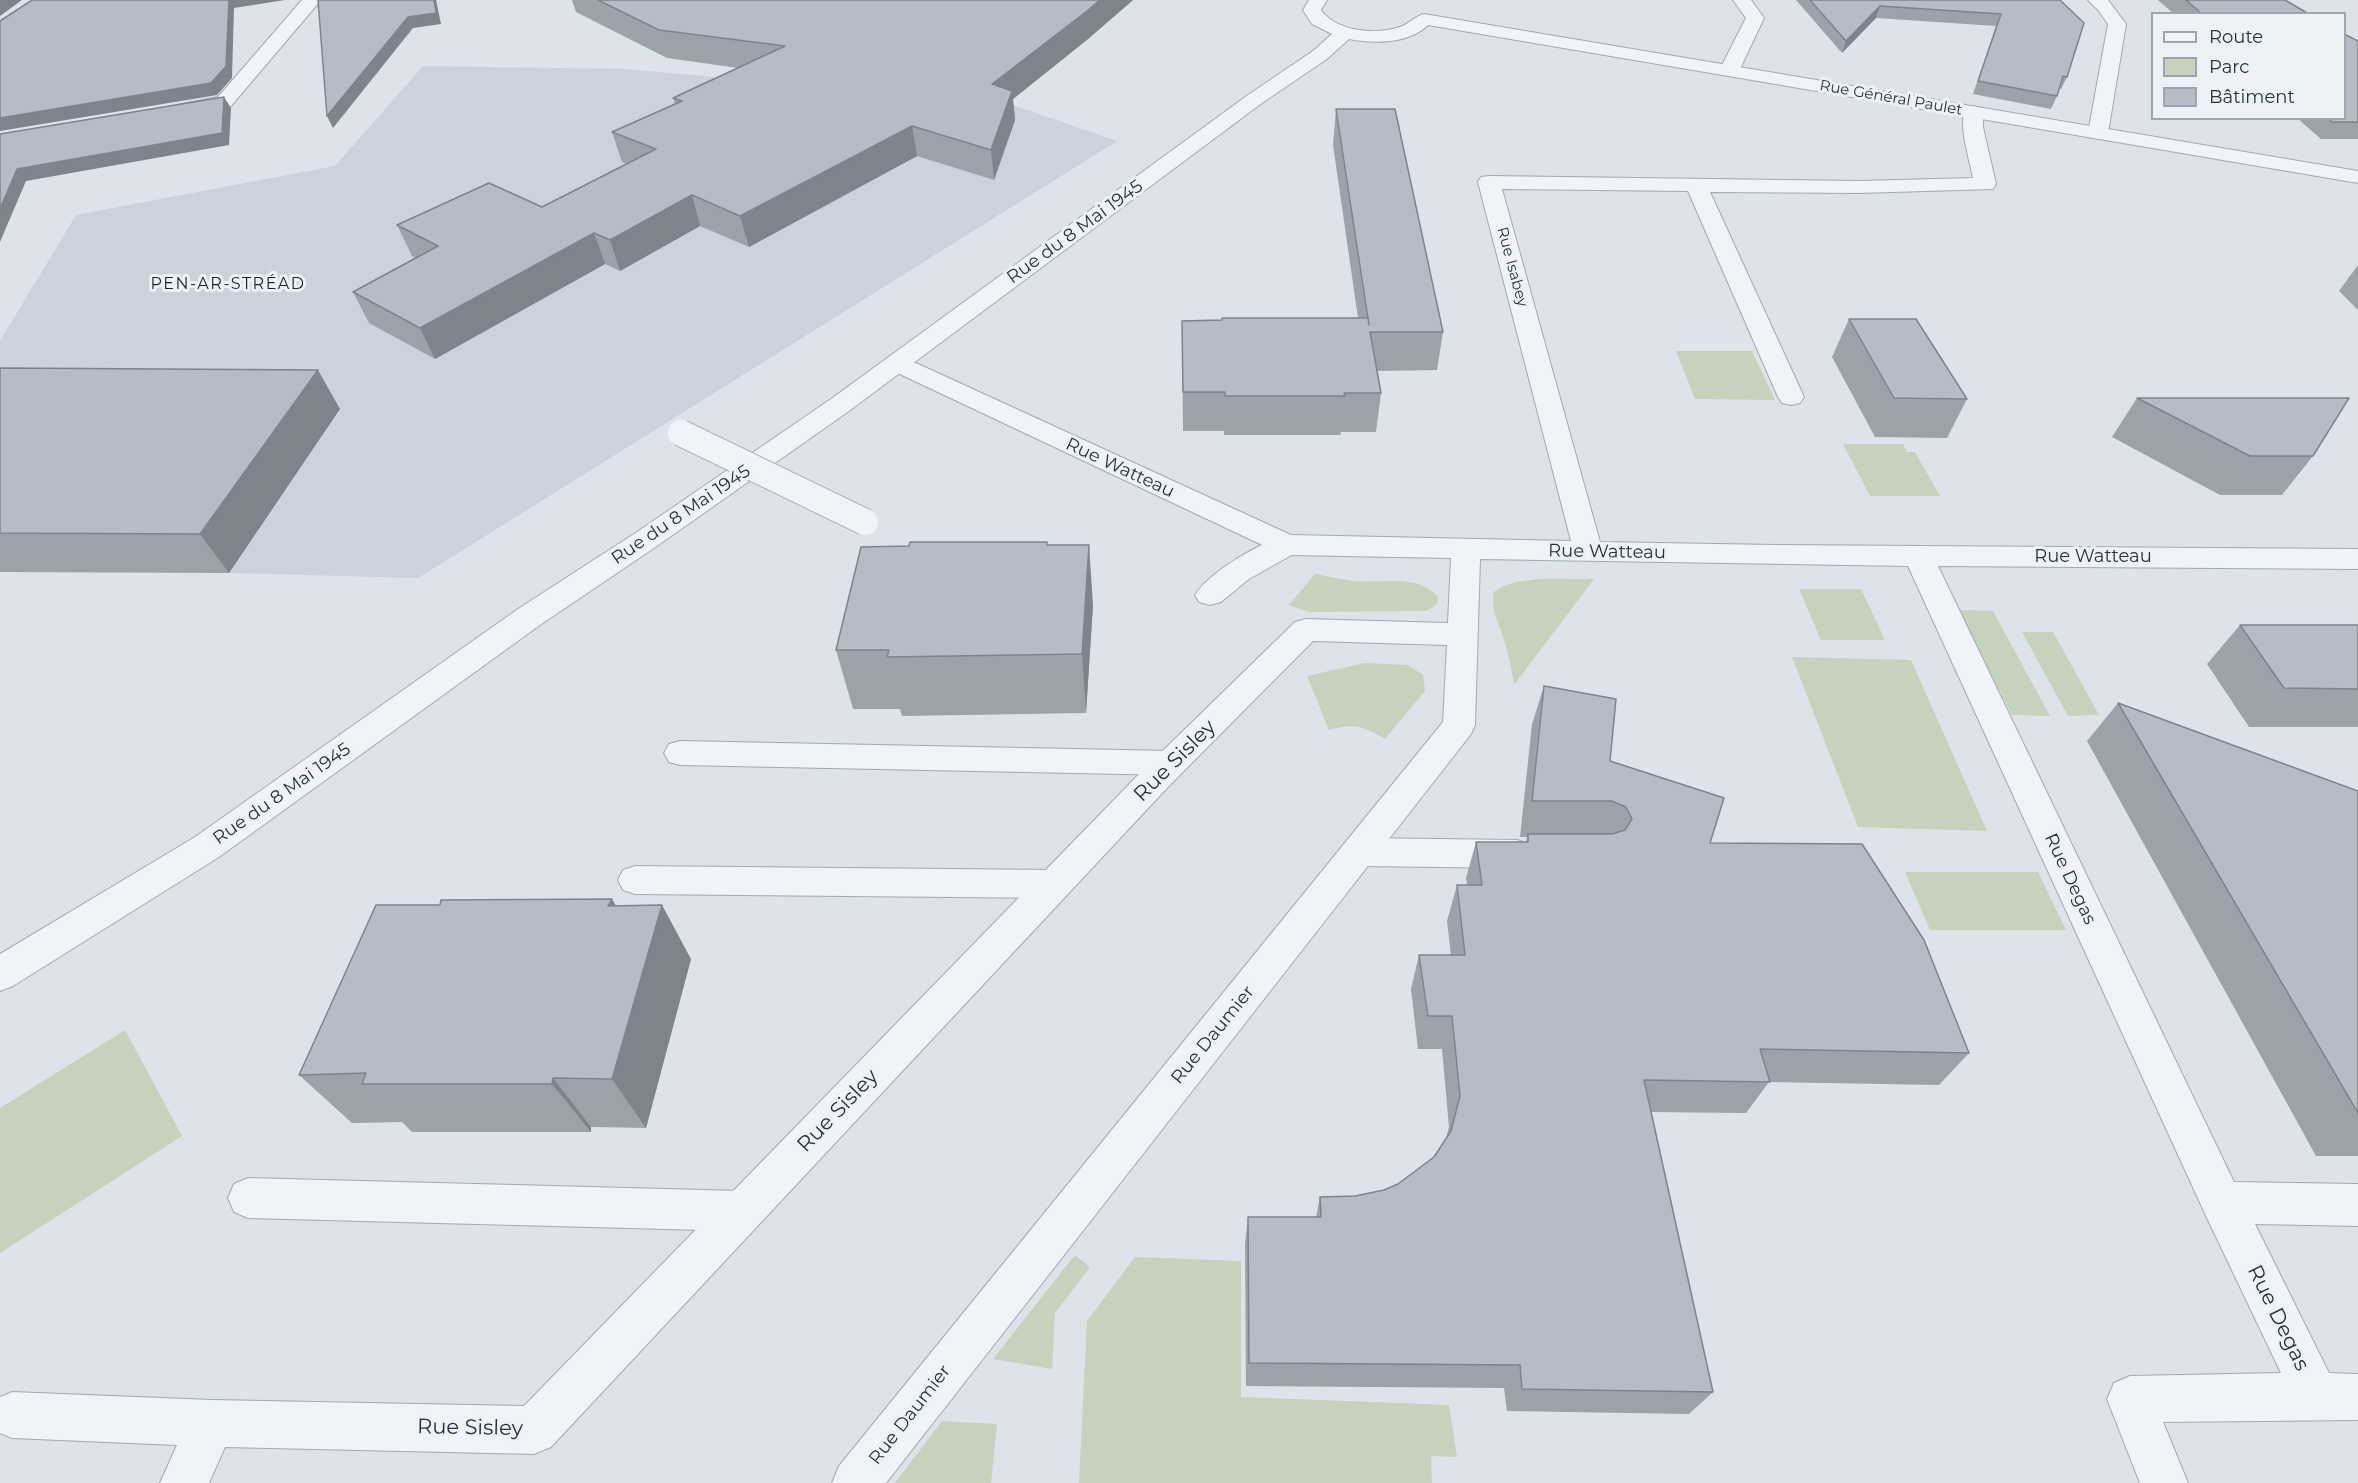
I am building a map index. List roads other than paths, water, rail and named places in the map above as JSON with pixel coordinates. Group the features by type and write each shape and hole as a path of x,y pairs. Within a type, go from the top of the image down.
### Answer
{"street":[{"path":"165,112 224,102 312,0"},
{"path":"1314,0 1312,10 1316,19 1327,27 1345,33"},
{"path":"1729,70 1755,18 1742,0"},
{"path":"2097,0 2105,6 2117,24 2098,133"},
{"name":"Rue Général Paulet","path":"1345,33 1370,36 1395,34 1414,28 1421,11 1729,70 2358,177"},
{"name":"Rue du 8 Mai 1945","path":"0,974 207,848 529,617 647,539 840,405 1256,99 1320,56 1345,33"},
{"name":"Rue Isabey","path":"1588,551 1489,182 1859,187 1985,183 1973,128 1973,112"},
{"path":"1696,185 1791,396"},
{"name":"Rue Watteau","path":"896,363 1287,544 1588,551 2358,559"},
{"path":"681,433 865,522"},
{"path":"1210,595 1239,573 1287,544"},
{"name":"Rue Daumier","path":"856,1483 1459,725 1466,549"},
{"name":"Rue Degas","path":"1918,555 2222,1203 2337,1396"},
{"name":"Rue Sisley","path":"12,1416 534,1430 1055,884 1172,763 1306,630 1464,634"},
{"path":"2222,1203 2358,1205"},
{"path":"2164,1483 2130,1399 2337,1396"},
{"path":"183,1483 212,1423"}],"lane":[{"path":"680,753 1172,763"},
{"path":"1359,852 1550,854"},
{"path":"635,880 1055,884"},
{"path":"248,1198 742,1211"}],"district":[{"name":"PEN-AR-STRÉAD","path":"228,284"}]}
